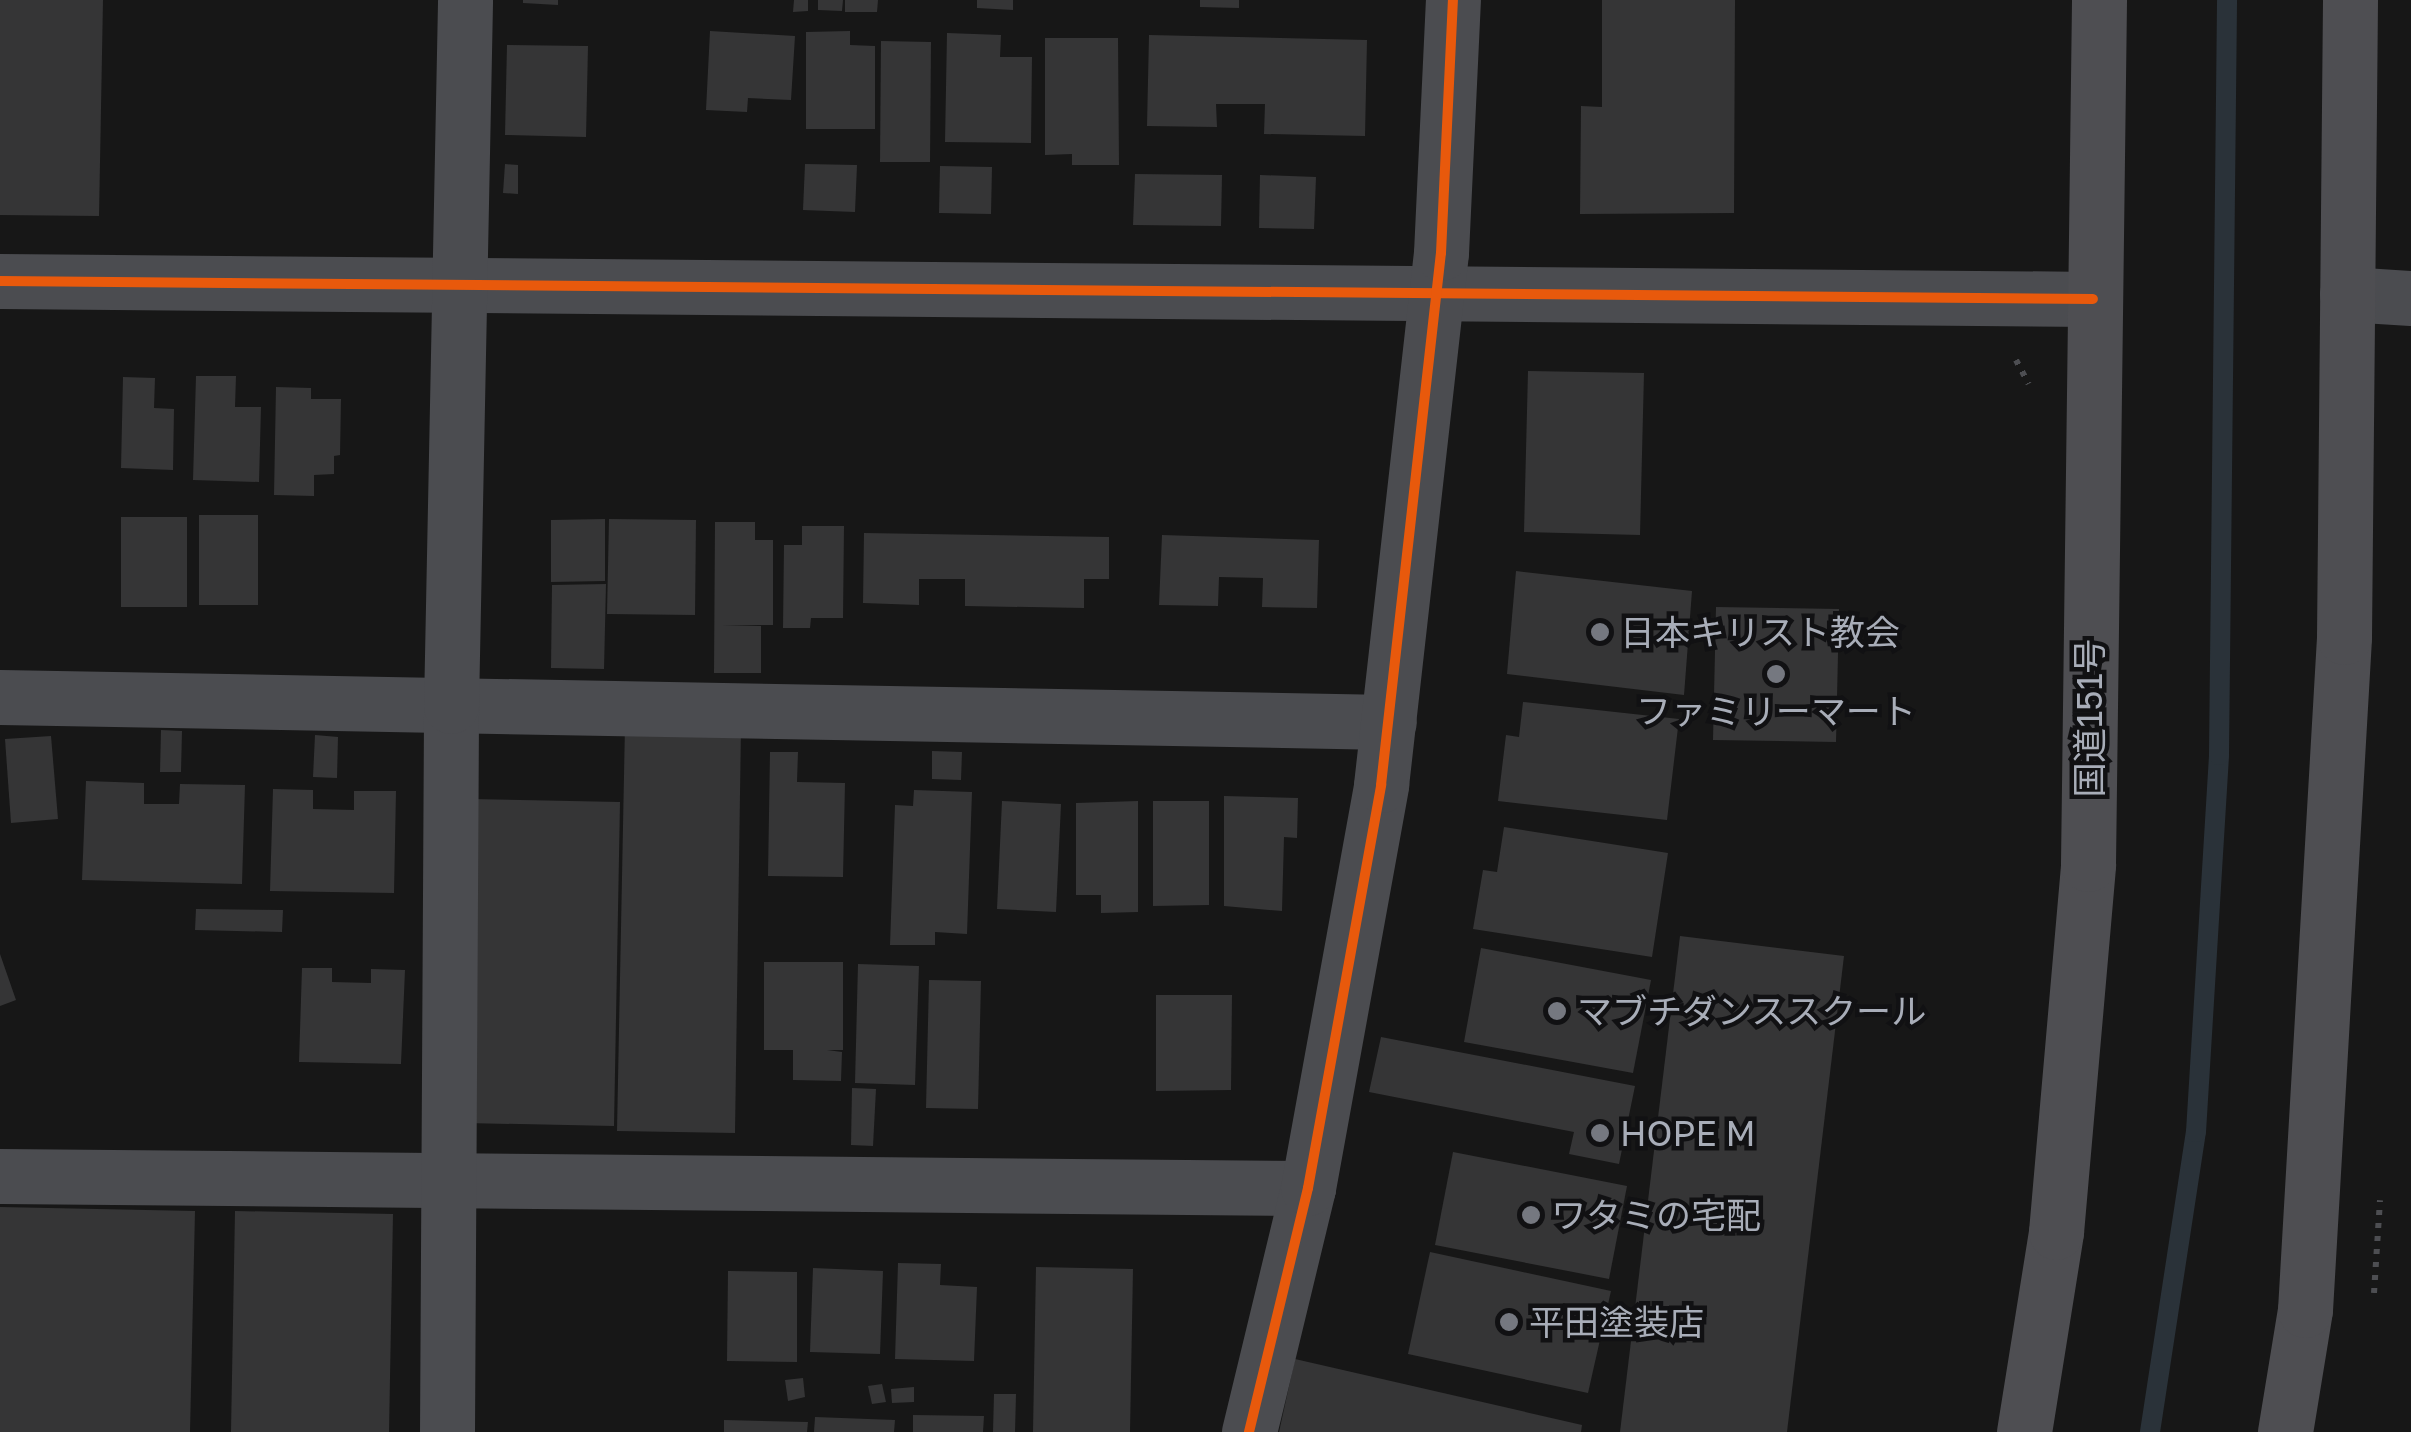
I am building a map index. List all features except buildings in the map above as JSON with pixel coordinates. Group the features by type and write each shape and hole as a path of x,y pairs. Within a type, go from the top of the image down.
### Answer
{"highway":[{"name":"国道151号","path":"2024,1432 2056,1232 2088,864 2099,0"},
{"path":"2285,1432 2305,1310 2344,637 2350,0"}],"street":[{"path":"447,1432 451,706 465,0"},
{"path":"1250,1432 1308,1188 1389,722 1436,294 1453,0"},
{"path":"0,281 2093,299"},
{"path":"2348,294 2411,298"},
{"path":"0,697 1389,722"},
{"path":"0,1176 1308,1188"}],"path":[{"path":"2005,351 2022,367 2030,402"}],"waterway":[{"path":"2150,1432 2196,1132 2219,755 2227,0"}],"cycle path":[{"path":"1249,1432 1308,1188 1381,785 1441,253 1453,0"},
{"path":"0,281 2093,299"}],"place":[{"name":"日本キリスト教会","path":"1600,632"},
{"name":"ファミリーマート","path":"1776,674"},
{"name":"マブチダンススクール","path":"1557,1011"},
{"name":"HOPE M","path":"1600,1133"},
{"name":"ワタミの宅配","path":"1531,1215"},
{"name":"平田塗装店","path":"1509,1322"}]}
